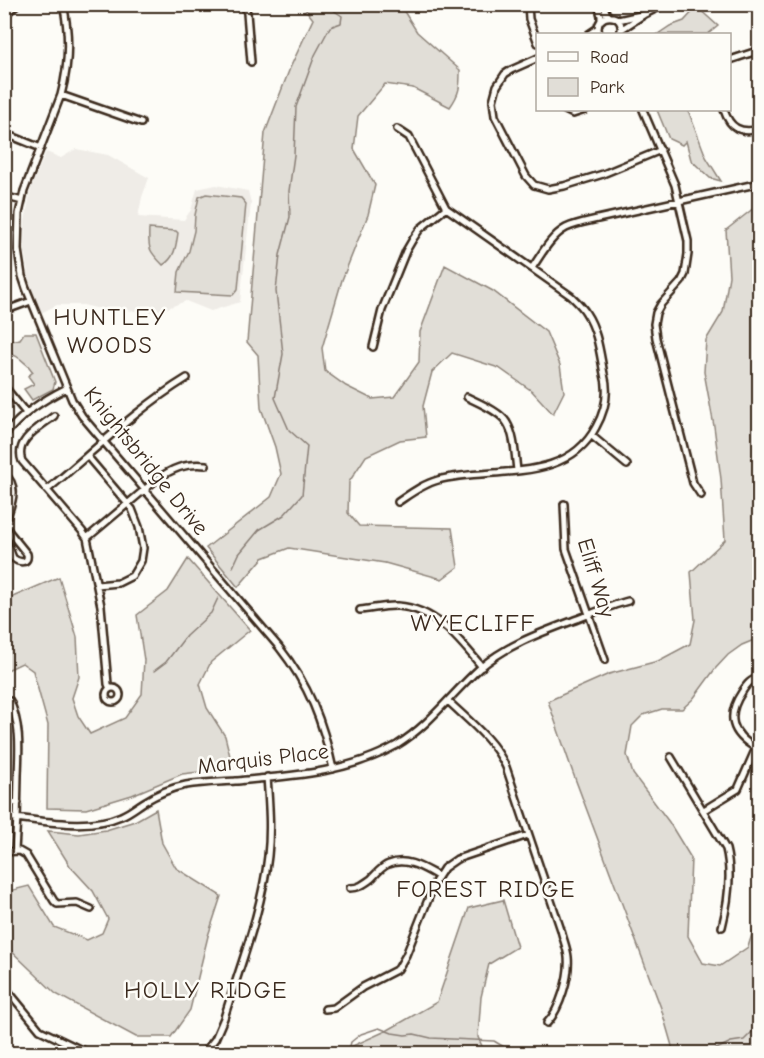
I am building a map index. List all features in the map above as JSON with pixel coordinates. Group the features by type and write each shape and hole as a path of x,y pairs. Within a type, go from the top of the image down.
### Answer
{"street":[{"path":"4,17 17,4"},
{"name":"Knightsbridge Drive","path":"63,4 68,34 67,68 61,95 21,201 18,227 22,276 78,410 296,670 319,716 333,769"},
{"path":"244,4 247,13 251,62"},
{"path":"528,4 529,19 536,40"},
{"path":"598,4 601,16 599,31"},
{"path":"604,4 606,13 618,20 645,14"},
{"path":"618,20 621,32 645,14 665,4"},
{"path":"601,21 609,16"},
{"path":"731,59 759,50"},
{"path":"536,58 505,74 496,86 493,101 495,116 530,182 548,189 564,186 603,174 661,150"},
{"path":"61,95 141,123"},
{"path":"567,111 573,114 582,111"},
{"path":"643,111 675,185 688,241 686,274 661,304 654,324 693,483 701,495"},
{"path":"724,111 727,120 737,128 743,131 759,129"},
{"path":"397,129 409,137 446,208 571,296 585,310 593,324 607,386 603,415 592,436 566,459 543,467 436,480 398,502"},
{"path":"4,133 41,148"},
{"path":"532,268 552,240 567,227 759,183"},
{"path":"4,196 21,201"},
{"path":"373,347 382,310 406,251 420,229 446,208"},
{"path":"4,311 31,301"},
{"path":"47,490 149,404 187,378"},
{"path":"4,386 26,413"},
{"path":"4,436 26,413 67,388"},
{"path":"467,397 494,411 507,422 517,470"},
{"path":"54,416 24,440 20,452 22,461 87,538 100,606 110,689"},
{"path":"592,436 627,465"},
{"path":"87,456 132,508 140,527 143,548 141,561 135,573 126,580 111,585 96,585"},
{"path":"87,538 156,480 178,467 191,464 206,465"},
{"path":"4,474 12,481 14,489 5,524 5,538 11,556 21,562 26,561 27,554 6,528"},
{"name":"Eliff Way","path":"564,504 566,549 605,660"},
{"name":"Marquis Place","path":"4,817 61,823 100,822 122,816 155,795 172,788 193,784 316,773 372,757 400,743 428,722 482,667 516,644 628,602"},
{"path":"360,610 398,606 422,612 451,630 482,667"},
{"path":"756,748 745,742 738,734 733,723 732,711 747,683 759,677"},
{"path":"10,701 18,723 19,736 15,851"},
{"path":"448,701 494,746 502,758 561,930 568,960 566,976 560,1004 547,1023"},
{"path":"704,810 738,789 759,739"},
{"path":"671,757 723,842 728,858 727,906 722,927"},
{"path":"204,1053 215,1039 224,1018 262,889 269,844 270,810 267,777"},
{"path":"4,802 18,803"},
{"path":"325,1009 334,1008 363,987 400,967 438,876 444,868 457,859 528,836"},
{"path":"4,852 23,852 55,902 60,905 77,903 91,909"},
{"path":"350,888 364,885 388,864 402,861 415,864 438,876"},
{"path":"4,986 40,1030 90,1053"}],"shaded area":[{"path":"76,149 108,155 149,178 138,217 184,220 191,210 197,189 216,185 248,191 251,203 240,302 211,311 186,301 157,312 83,305 57,305 41,313 29,281 24,248 25,221 31,188 46,152 61,158"}],"green space":[{"path":"302,5 400,5 417,32 460,70 459,90 450,107 413,88 385,84 358,116 354,149 375,185 368,215 342,280 322,348 325,371 346,386 372,399 394,397 419,362 420,332 445,265 493,291 546,332 560,365 564,392 553,414 532,391 499,368 452,353 432,372 423,406 426,437 400,440 366,456 349,482 348,513 359,526 452,528 458,567 442,579 385,563 289,548 263,558 238,587 206,548 271,497 281,474 275,447 261,408 258,355 247,342 265,133 290,68 313,19"},
{"path":"697,7 718,26 709,33 660,33 684,21"},
{"path":"657,111 688,111 706,157 721,181 710,178 691,160 686,141 682,145 669,139"},
{"path":"206,194 241,198 246,204 238,289 233,295 177,292 179,272 189,251 194,231 199,197"},
{"path":"759,204 759,638 742,645 728,655 693,699 682,709 662,709 643,715 632,726 627,755 633,774 669,822 691,858 688,936 703,963 720,966 748,947 759,912 759,1053 674,1053 661,1008 548,701 609,674 658,661 690,644 695,620 691,572 725,540 721,479 704,372 706,340 723,312 729,276 726,230"},
{"path":"149,229 178,233 176,247 163,265 150,249"},
{"path":"24,333 36,333 55,382 53,389 32,400 24,389 34,384 28,376 33,372 20,359 5,353 5,342 20,339"},
{"path":"188,559 250,630 211,662 200,684 207,708 225,736 233,768 182,774 132,795 86,809 47,808 48,725 33,671 22,663 5,671 5,592 8,599 59,577 77,637 79,677 72,698 78,716 90,734 125,718 142,694 144,660 137,615 168,591"},
{"path":"156,809 162,843 176,868 221,896 208,936 190,1010 171,1037 136,1037 56,994 5,945 5,892 29,886 54,927 87,940 102,933 108,919 93,891 70,866 48,831 79,834 106,830 135,821"},
{"path":"503,900 517,947 489,964 481,997 478,1037 485,1053 344,1053 348,1048 388,1030 437,1002 469,908"}],"waterway":[{"path":"233,567 239,554 259,530 284,515 302,495 307,446 289,430 275,398 283,354 276,291 280,255 290,217 289,191 294,155 296,107 315,55 330,27 341,23 342,16 333,10 331,4"},
{"path":"154,671 166,662 186,636 211,613 218,598"},
{"path":"706,1054 731,1042 744,1040 760,1024"},
{"path":"348,1054 351,1042 361,1034 379,1028 392,1033 414,1034 431,1038 494,1041 504,1047 505,1054"}],"district":[{"name":"HUNTLEY WOODS","path":"110,331"},
{"name":"WYECLIFF","path":"473,623"},
{"name":"FOREST RIDGE","path":"486,889"},
{"name":"HOLLY RIDGE","path":"206,990"}]}
